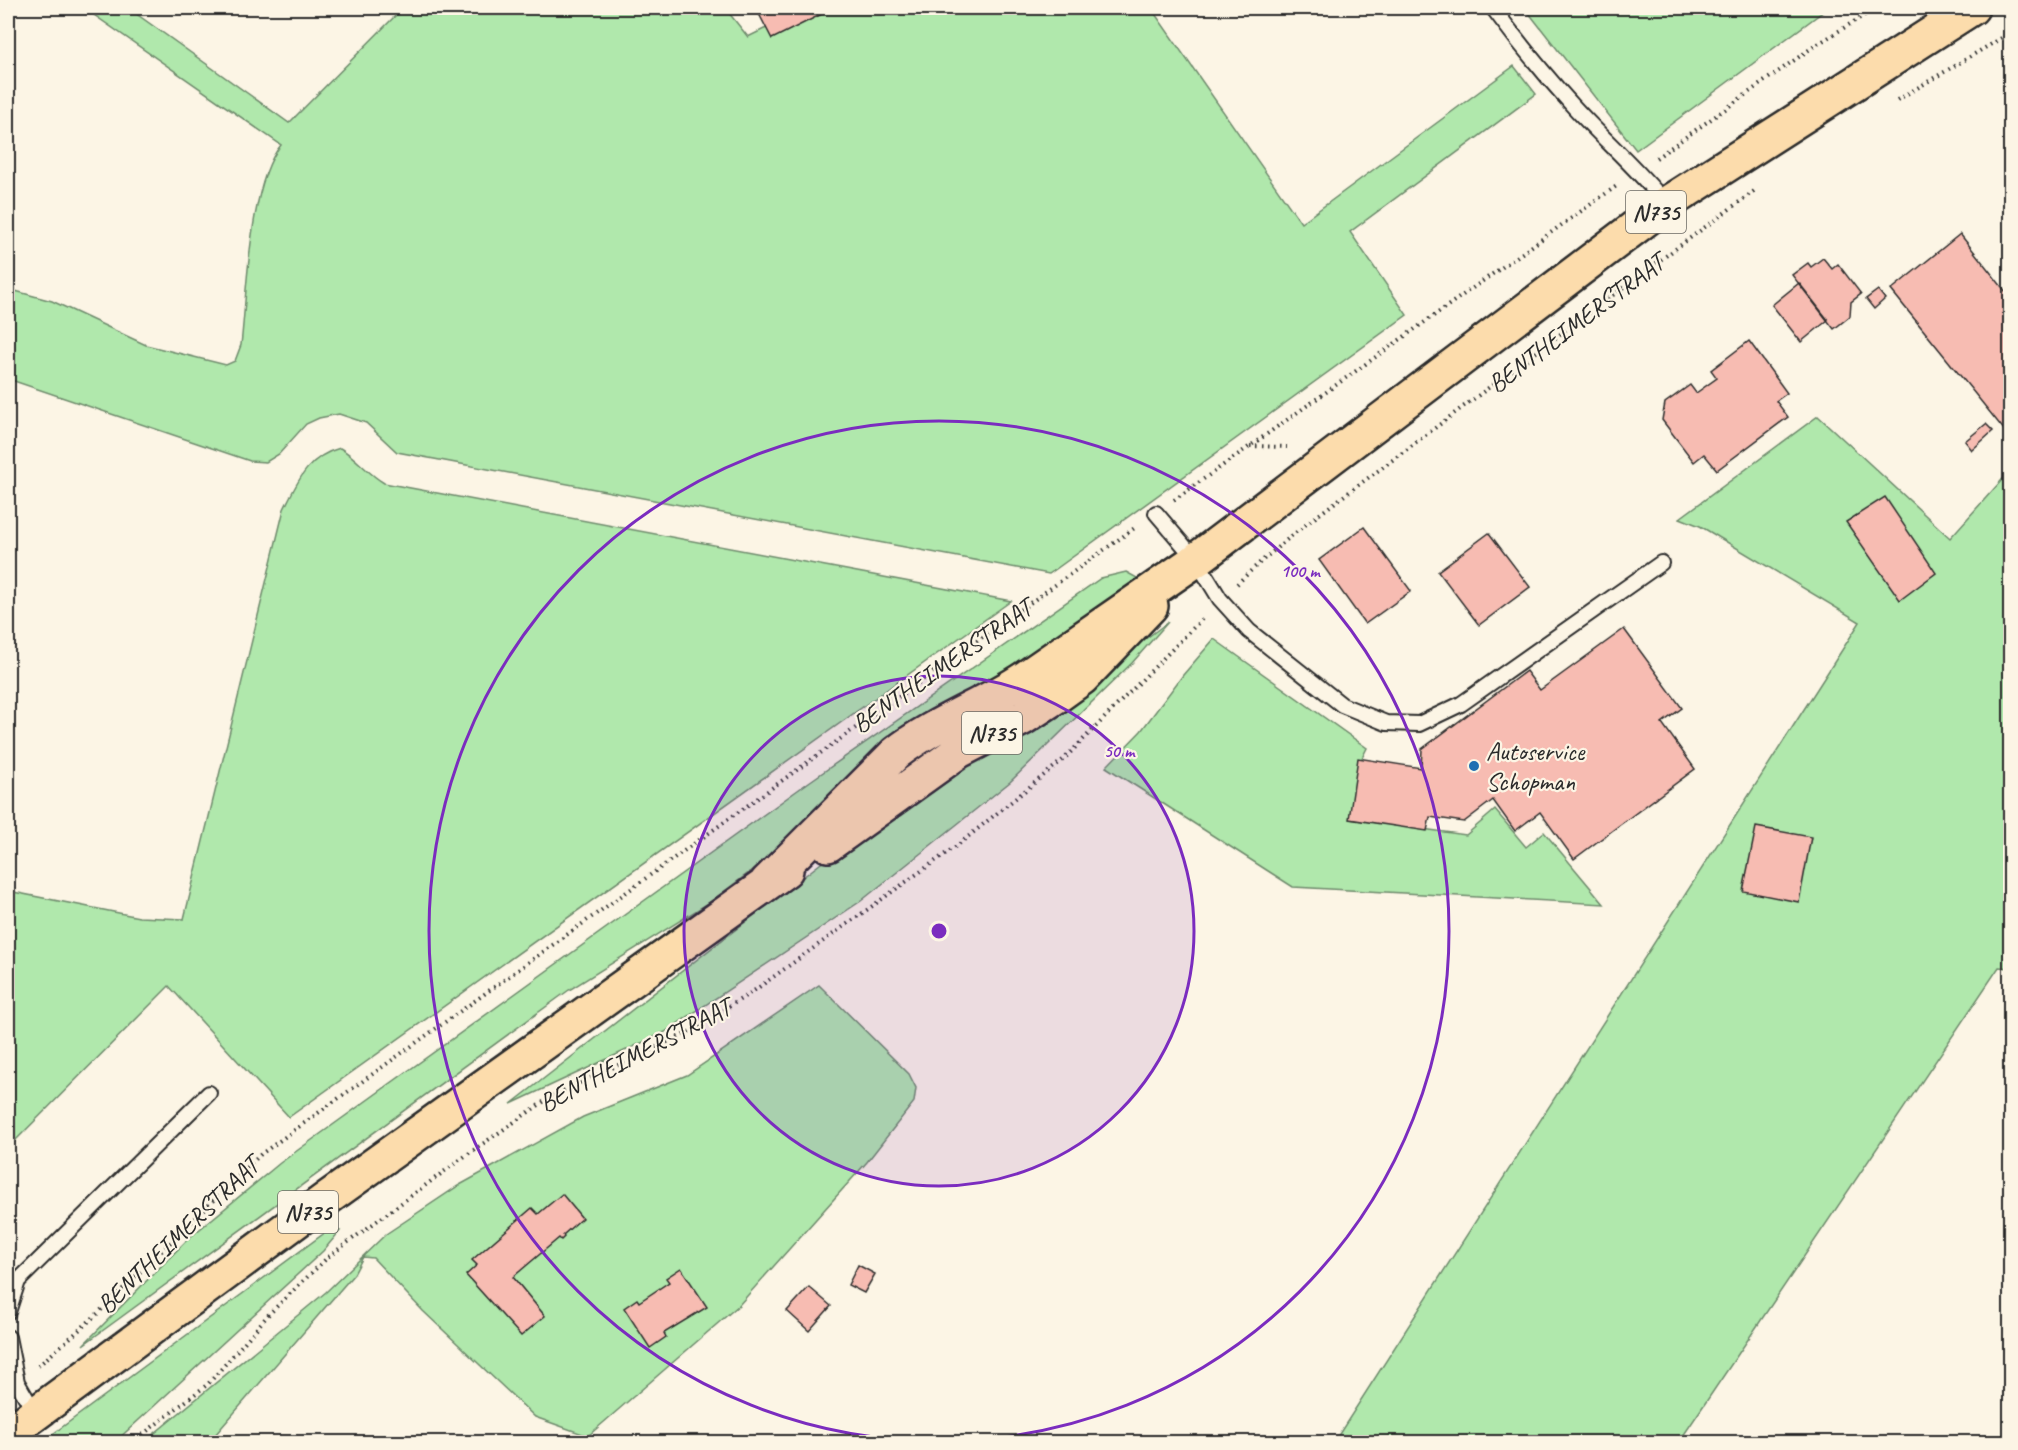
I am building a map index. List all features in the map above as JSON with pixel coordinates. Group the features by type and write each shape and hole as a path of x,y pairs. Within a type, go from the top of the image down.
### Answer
{"main road":[{"name":"BENTHEIMERSTRAAT","path":"8,1434 329,1197 767,882 896,753 920,735 1003,693 1196,560 1666,204 1743,152 1972,8"}],"lane":[{"path":"1492,8 1527,54 1575,109 1639,170 1666,204"},
{"path":"1156,513 1196,560 1221,599 1249,631 1342,705 1386,723 1419,724 1461,704 1661,563"},
{"path":"8,1312 18,1281 208,1093"},
{"path":"8,1337 17,1382 35,1413"}],"path":[{"path":"1248,446 1803,53 1876,8"},
{"path":"1893,102 2010,33"},
{"name":"BENTHEIMERSTRAAT","path":"133,1443 208,1384 269,1314 328,1257 468,1154 552,1096 692,1031 755,990 959,844 1064,759 1256,565 1540,348 1763,184"},
{"name":"BENTHEIMERSTRAAT","path":"17,1382 52,1356 94,1317 261,1154 1047,592"}],"green space":[{"path":"84,8 128,8 289,123 403,8 725,8 748,37 807,8 1151,8 1301,223 1514,66 1536,94 1350,232 1407,315 1049,574 397,452 366,423 339,414 319,418 306,424 279,454 266,462 250,461 8,379 8,289 52,301 146,345 226,365 235,361 241,345 251,240 256,212 270,162 281,145"},
{"path":"1525,8 1828,8 1636,150"},
{"path":"1818,416 1950,538 2010,471 2010,968 1999,967 1679,1442 1334,1442 1860,622 1700,526 1680,518"},
{"path":"340,448 384,483 1011,601 289,1117 169,986 8,1148 8,891 139,917 184,919 284,509 299,480 311,464 319,457"},
{"path":"1126,572 1139,579 710,902 569,990 83,1345 189,1238 280,1163 809,782 1101,578"},
{"path":"1168,622 1132,663 1010,782 861,901 665,1032 511,1104 879,818 1032,724"},
{"path":"1214,639 1367,748 1357,768 1350,819 1466,835 1495,810 1526,847 1544,832 1604,904 1293,887 1106,767 1141,731 1183,675"},
{"path":"819,985 909,1074 916,1088 914,1102 867,1162 739,1305 588,1436 535,1417 423,1311 373,1258 363,1257 354,1274 209,1442 144,1442 326,1292 386,1234 458,1186 583,1117 687,1075"},
{"path":"340,1231 323,1251 115,1442 42,1442 326,1232"}],"building":[{"path":"756,8 834,8 772,39"},
{"path":"1960,234 2010,297 2010,427 2005,431 1891,290"},
{"path":"1823,258 1832,269 1838,264 1861,294 1851,302 1850,316 1834,329 1792,275 1808,263 1811,267"},
{"path":"1799,283 1828,320 1801,342 1772,305"},
{"path":"1878,290 1885,299 1874,309 1866,299"},
{"path":"1749,341 1787,393 1776,401 1788,417 1717,470 1704,454 1694,462 1662,420 1665,403 1690,385 1696,393 1717,378 1711,370"},
{"path":"1986,424 1993,431 1972,450 1965,441"},
{"path":"1885,497 1936,573 1900,600 1846,522"},
{"path":"1364,527 1411,591 1365,624 1319,560"},
{"path":"1489,533 1530,587 1479,625 1438,571"},
{"path":"1624,629 1682,708 1662,723 1695,769 1574,859 1540,812 1515,831 1493,800 1464,822 1430,817 1427,831 1349,819 1358,758 1421,768 1422,749 1526,671 1540,690"},
{"path":"1756,827 1811,837 1799,902 1743,891"},
{"path":"562,1194 582,1218 563,1235 561,1240 559,1238 513,1277 545,1316 521,1336 466,1275 477,1265 472,1260 532,1208 538,1214"},
{"path":"858,1265 875,1274 864,1293 848,1285"},
{"path":"681,1268 707,1307 664,1333 666,1337 650,1348 624,1308 637,1299 639,1302 669,1282 666,1278"},
{"path":"809,1287 831,1306 809,1331 787,1311"}],"place":[{"name":"Autoservice Schopman","path":"1474,766"}]}
